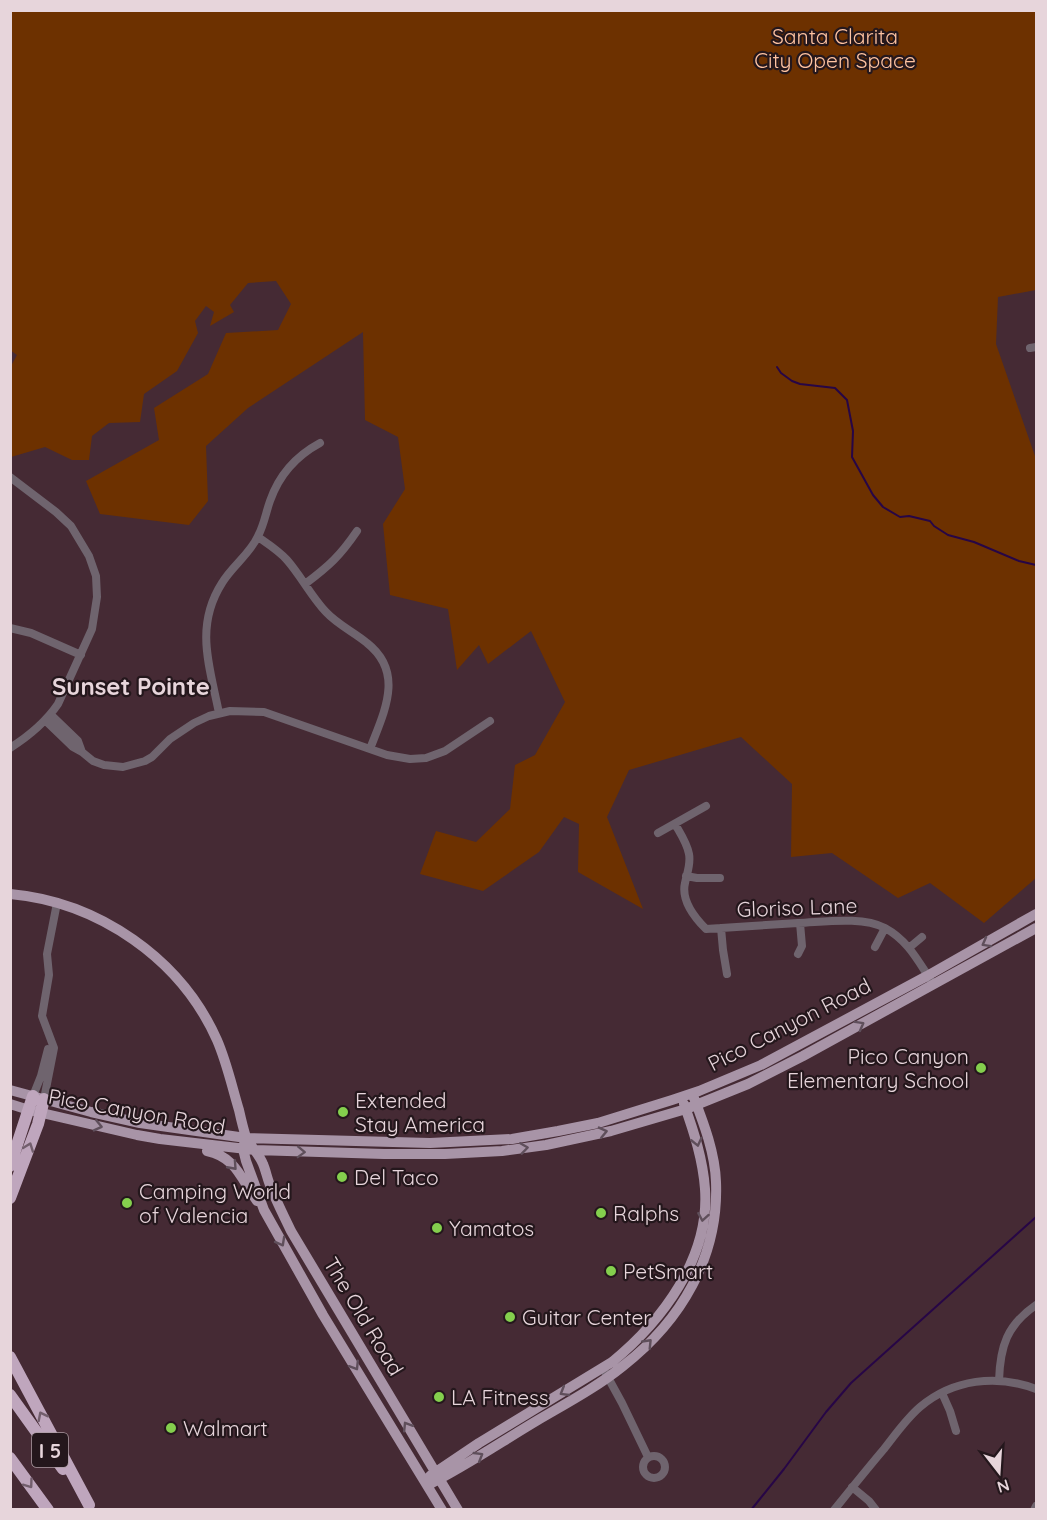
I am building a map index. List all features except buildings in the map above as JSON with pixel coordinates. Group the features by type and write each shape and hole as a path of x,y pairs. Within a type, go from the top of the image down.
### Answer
{"highway":[{"path":"10,1198 39,1098"},
{"path":"10,1166 35,1112"},
{"path":"10,1357 90,1507"},
{"name":"I 5","path":"10,1395 90,1507"},
{"name":"I 5","path":"10,1458 48,1509"}],"main road":[{"name":"The Old Road","path":"10,894 57,903 89,914 124,933 161,962 182,984 200,1009 216,1040 228,1071 248,1146 246,1161 264,1210 323,1315 442,1509"},
{"name":"Pico Canyon Road","path":"10,1104 35,1112 160,1139 248,1146 384,1154 445,1154 502,1151 546,1145 611,1131 691,1107 771,1073 930,980 1036,914"},
{"name":"Pico Canyon Road","path":"10,1090 91,1113 248,1146 430,1143 512,1139 598,1123 687,1095 760,1065 1036,928"},
{"path":"426,1482 479,1443 606,1372 657,1318 680,1285 698,1245 705,1212 701,1161 687,1095"},
{"path":"160,1139 171,1146 224,1156 235,1166 264,1210"},
{"name":"The Old Road","path":"248,1146 262,1162 291,1231 458,1509"}],"street":[{"path":"219,713 206,654 207,622 212,602 220,585 258,537 271,497 287,468 298,457 320,443"},
{"path":"10,477 72,526 89,556 96,576 97,597 92,629 65,691 48,718 26,738 10,748"},
{"path":"305,584 334,561 357,531"},
{"path":"258,537 278,551 325,611 371,646 384,662 389,696 370,749"},
{"path":"10,628 31,633 81,655"},
{"path":"48,718 78,741 82,752 93,761 123,768 140,764 152,757 182,730 209,716 242,710 264,712 400,758 426,758 445,751 490,721"},
{"path":"658,833 706,807"},
{"path":"675,824 689,854 687,876 720,878"},
{"name":"Gloriso Lane","path":"687,876 684,885 685,899 706,929 844,921 866,922 885,928 898,936 910,947 930,980"},
{"path":"39,1098 41,1077 48,1049 42,1016 49,975 47,954 57,903"},
{"path":"798,954 802,946 800,923"},
{"path":"721,928 727,974"},
{"path":"876,947 885,928"},
{"path":"910,947 922,937"},
{"path":"999,1381 1001,1355 1007,1336 1018,1320 1036,1305"},
{"path":"606,1372 648,1457"},
{"path":"834,1509 910,1417 929,1400 951,1388 975,1382 1018,1383 1036,1389"},
{"path":"942,1393 956,1431"},
{"path":"852,1487 876,1509"}],"green space":[{"name":"Santa Clarita City Open Space","path":"11,10 1036,11 1036,290 998,297 996,344 1036,459 1036,878 984,923 930,883 898,898 832,853 791,857 792,784 741,737 629,770 607,817 643,909 578,872 579,824 564,817 539,852 483,891 420,874 436,831 476,842 510,809 515,765 535,755 565,702 531,631 488,664 479,645 457,670 448,609 390,595 383,524 405,489 398,437 365,420 363,332 248,408 206,446 208,501 189,525 100,514 86,481 159,440 154,408 208,374 226,333 278,330 291,304 276,281 248,283 230,305 234,312 210,326 214,312 206,306 195,321 198,333 177,371 144,394 140,422 109,423 92,436 89,460 72,460 45,447 11,457 11,366 17,355 10,350"}],"waterway":[{"path":"777,367 792,381 835,388 847,400 853,431 852,457 873,495 883,507 900,517 909,516 930,521 948,535 1036,565"},
{"path":"751,1510 851,1383 1036,1217"}],"place":[{"name":"Pico Canyon Elementary School","path":"981,1068"},
{"name":"Extended Stay America","path":"343,1112"},
{"name":"Del Taco","path":"342,1177"},
{"name":"Camping World of Valencia","path":"127,1203"},
{"name":"Ralphs","path":"601,1213"},
{"name":"Yamatos","path":"437,1228"},
{"name":"PetSmart","path":"611,1271"},
{"name":"Guitar Center","path":"510,1317"},
{"name":"LA Fitness","path":"439,1397"},
{"name":"Walmart","path":"171,1428"}],"district":[{"name":"Sunset Pointe","path":"131,686"}]}
